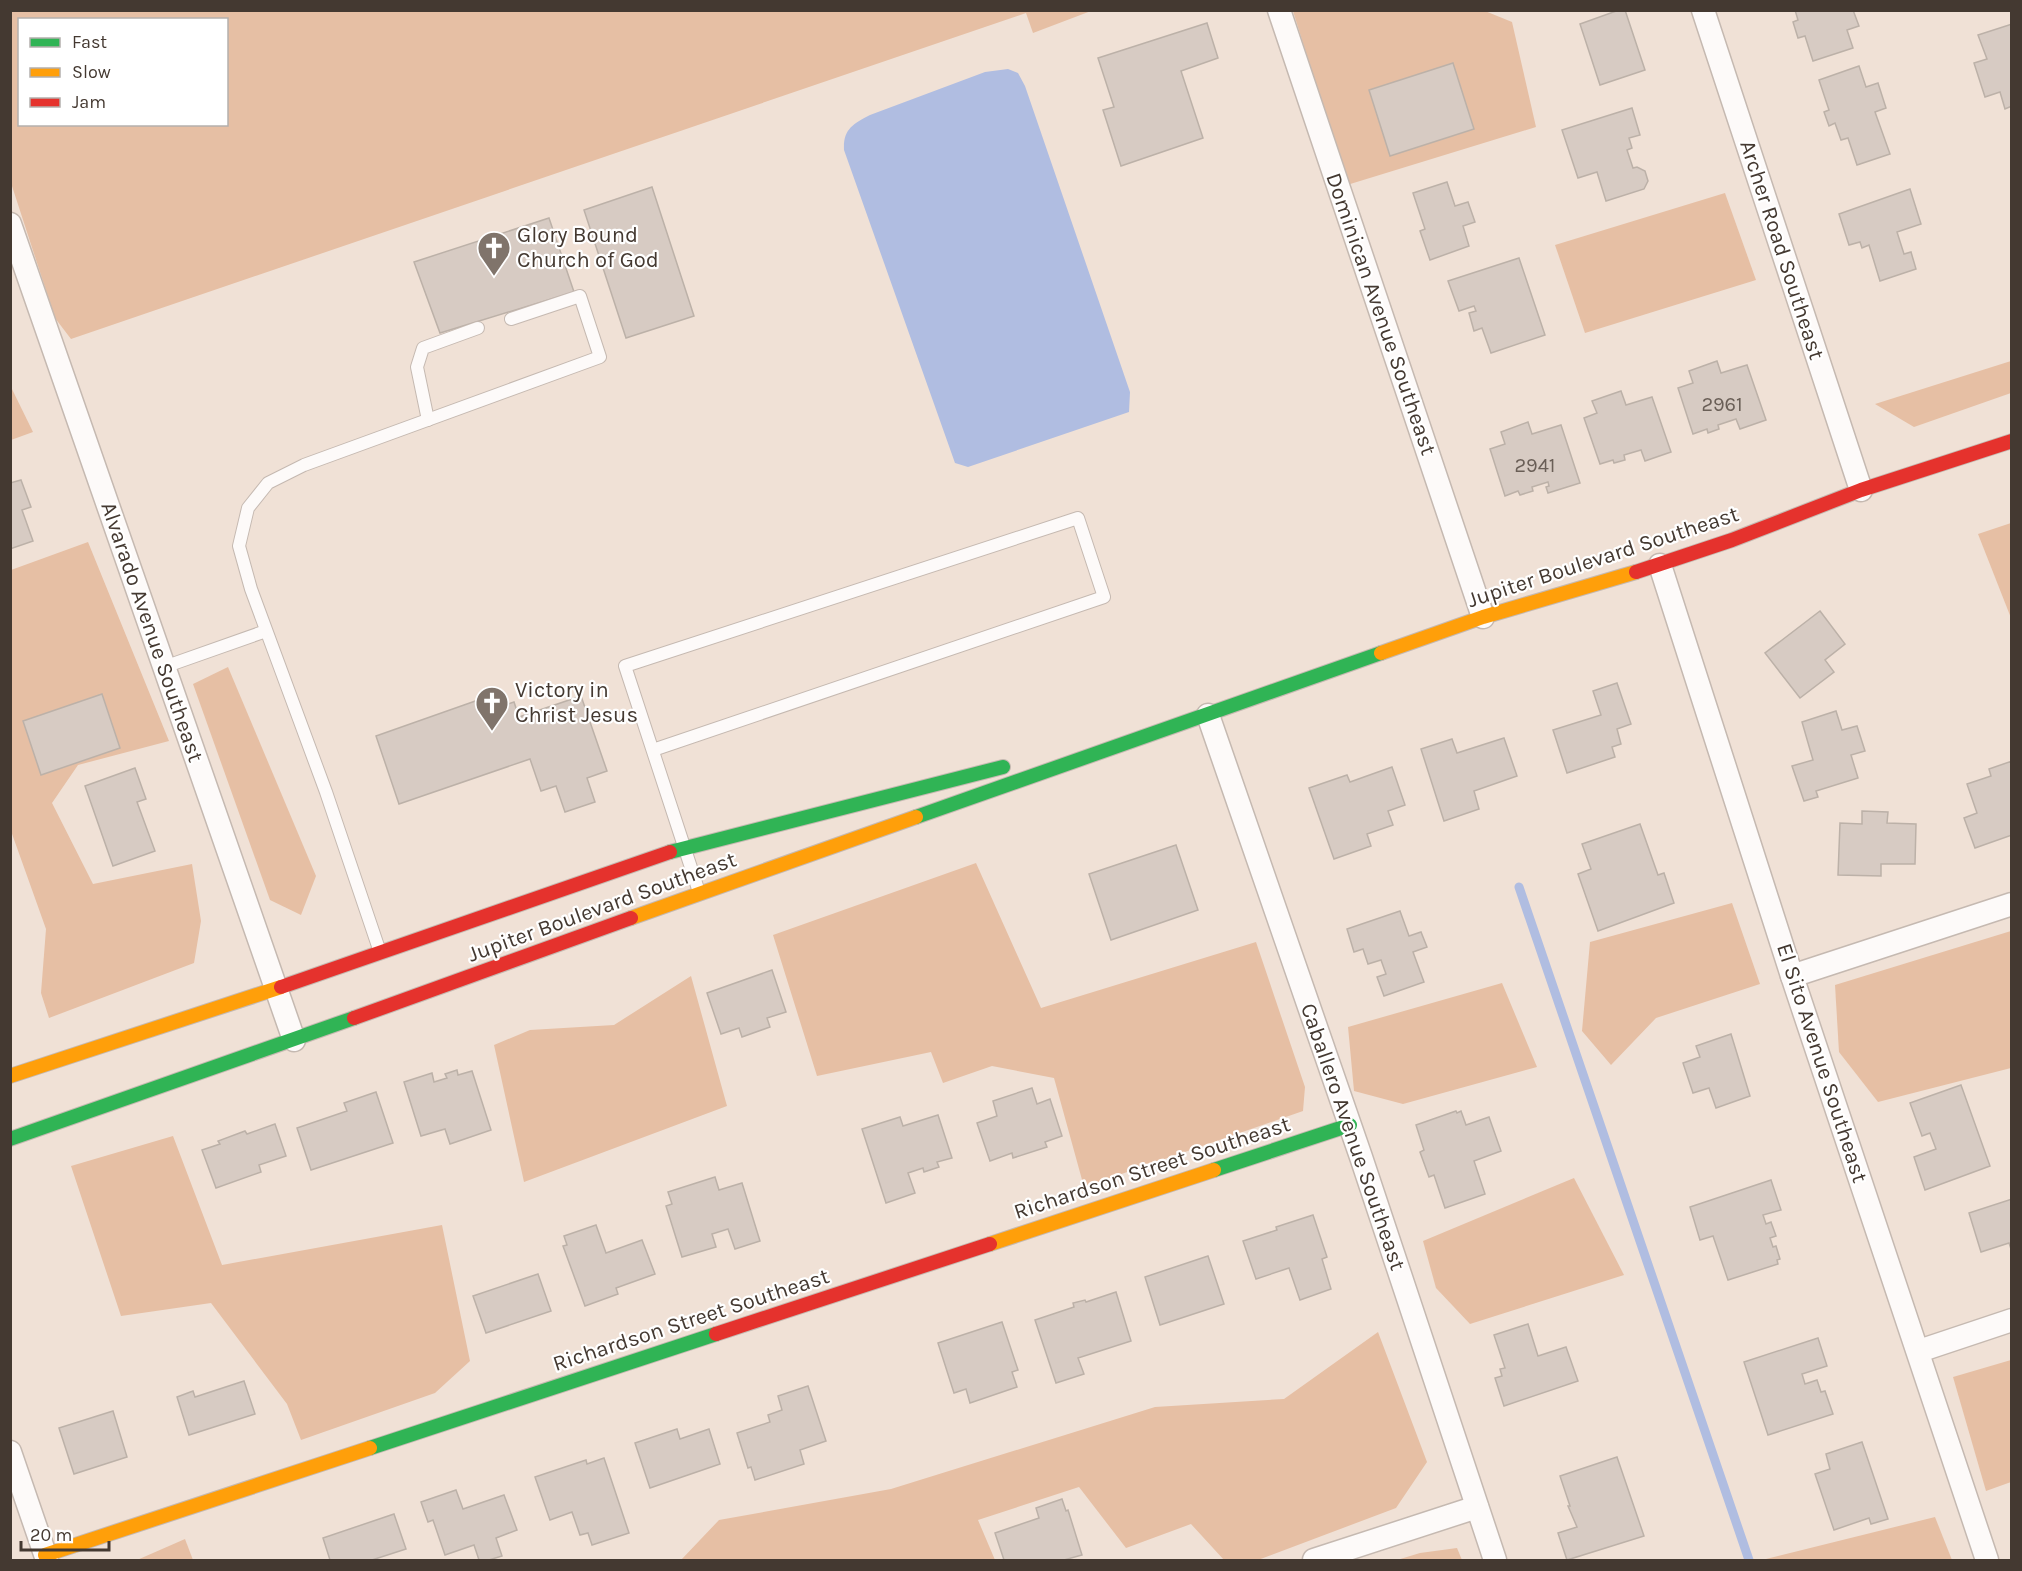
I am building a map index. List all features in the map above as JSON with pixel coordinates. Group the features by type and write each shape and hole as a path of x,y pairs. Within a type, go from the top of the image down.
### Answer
{"street":[{"name":"Dominican Avenue Southeast","path":"1279,10 1483,616"},
{"name":"Archer Road Southeast","path":"1703,10 1861,490"},
{"name":"Alvarado Avenue Southeast","path":"10,224 294,1040"},
{"name":"Jupiter Boulevard Southeast","path":"10,1139 1483,616 1660,565 1861,490 2012,441"},
{"name":"El Sito Avenue Southeast","path":"1660,565 1792,976 1987,1560"},
{"name":"Jupiter Boulevard Southeast","path":"1057,753 1208,715"},
{"name":"Caballero Avenue Southeast","path":"1208,715 1350,1125 1496,1560"},
{"name":"Jupiter Boulevard Southeast","path":"10,1076 276,989 685,848 1011,765"},
{"path":"1792,976 2012,904"},
{"name":"Richardson Street Southeast","path":"46,1558 1350,1125"},
{"path":"1919,1351 2012,1320"},
{"path":"10,1452 46,1558"},
{"path":"1314,1560 1477,1507"}],"lane":[{"path":"380,953 326,792 251,589 239,546 248,508 268,483 304,465 600,357 580,296 511,319"},
{"path":"428,420 417,367 423,348 478,328"},
{"path":"653,750 1104,597 1078,518 625,666 700,894"},
{"path":"164,667 266,631"}],"shaded area":[{"path":"11,10 1091,11 1033,33 1026,13 71,339 55,318 11,183"},
{"path":"1293,11 1485,11 1512,22 1536,127 1347,185"},
{"path":"1725,193 1756,280 1585,333 1555,245"},
{"path":"2011,361 2011,393 1914,427 1875,404"},
{"path":"11,387 33,432 10,440"},
{"path":"2012,523 2011,618 1978,534"},
{"path":"88,542 169,741 78,765 52,803 93,884 192,864 201,921 194,963 49,1018 41,993 46,929 11,831 11,570"},
{"path":"228,667 316,876 301,915 270,900 193,684"},
{"path":"976,863 1041,1008 1256,942 1305,1087 1303,1111 1084,1187 1054,1078 992,1066 943,1083 931,1052 817,1076 773,935"},
{"path":"1732,903 1760,984 1656,1018 1611,1065 1582,1031 1590,942"},
{"path":"2011,931 2011,1068 1878,1102 1839,1052 1835,985"},
{"path":"691,976 727,1106 524,1182 494,1045 530,1030 614,1025"},
{"path":"1502,983 1537,1067 1403,1104 1354,1091 1348,1027"},
{"path":"173,1136 222,1265 442,1225 470,1361 435,1393 301,1440 287,1404 211,1303 121,1316 71,1166"},
{"path":"1574,1178 1624,1275 1470,1324 1436,1288 1423,1241"},
{"path":"1378,1332 1427,1462 1396,1508 1258,1560 1224,1560 1191,1524 1126,1548 1079,1487 978,1520 995,1560 681,1560 719,1520 891,1489 1155,1407 1284,1399"},
{"path":"2011,1360 2011,1482 1986,1491 1953,1377"},
{"path":"1935,1517 1952,1560 1766,1559"},
{"path":"185,1539 193,1560 137,1560"},
{"path":"1457,1548 1462,1560 1397,1560 1420,1553"}],"water":[{"path":"1008,69 1018,73 1025,86 1130,392 1129,412 968,467 955,463 844,150 844,143 850,128 870,115 985,72"}],"building":[{"path":"1625,10 1645,70 1600,85 1580,24"},
{"path":"1795,10 1853,10 1859,26 1847,30 1853,48 1813,61 1805,36 1798,38 1793,22 1798,20"},
{"path":"1207,23 1218,58 1181,71 1203,138 1121,166 1103,110 1114,107 1098,58"},
{"path":"2012,24 2012,106 2005,109 2000,92 1985,97 1974,63 1987,59 1978,35"},
{"path":"1453,63 1474,129 1390,156 1369,90"},
{"path":"1859,66 1866,87 1878,83 1886,108 1875,112 1890,154 1857,165 1848,138 1841,140 1835,123 1829,126 1824,112 1829,110 1819,80"},
{"path":"1632,108 1640,135 1629,138 1632,148 1627,150 1633,168 1637,167 1645,171 1648,181 1644,189 1606,201 1597,172 1578,178 1562,130"},
{"path":"1447,182 1455,206 1468,202 1475,222 1463,226 1469,246 1430,260 1420,231 1425,229 1413,193"},
{"path":"652,187 694,316 626,338 584,210"},
{"path":"1910,189 1921,224 1897,232 1904,254 1911,252 1916,269 1880,281 1869,245 1862,248 1860,242 1849,245 1839,214"},
{"name":"Glory Bound Church of God","path":"549,218 574,292 440,333 414,262"},
{"path":"1519,258 1545,335 1491,353 1482,328 1474,331 1469,313 1476,311 1474,306 1459,311 1448,281"},
{"path":"1717,361 1721,373 1747,365 1766,420 1740,429 1736,419 1718,425 1719,429 1708,433 1707,429 1693,434 1678,388 1693,383 1689,371"},
{"path":"1621,391 1626,405 1652,397 1671,452 1645,461 1641,450 1624,455 1625,460 1614,463 1613,460 1600,464 1584,418 1597,413 1592,401"},
{"path":"1528,422 1532,434 1561,425 1580,483 1548,493 1546,487 1549,486 1548,482 1532,487 1533,491 1520,495 1518,491 1505,496 1490,449 1505,444 1501,432"},
{"path":"21,480 31,507 22,510 33,541 10,549 10,483"},
{"path":"1820,611 1845,644 1825,660 1834,672 1800,698 1765,653"},
{"path":"1617,683 1631,724 1617,729 1621,744 1612,747 1615,757 1567,773 1553,730 1601,715 1593,691"},
{"path":"102,694 120,748 41,775 23,721"},
{"path":"581,696 607,771 587,778 595,802 565,812 556,786 541,791 530,759 399,804 376,736 481,699 485,712 514,702 519,717"},
{"path":"1836,711 1842,730 1857,726 1865,751 1851,755 1858,778 1816,791 1818,797 1804,801 1792,766 1813,760 1802,722"},
{"path":"1504,738 1517,776 1474,791 1479,809 1444,821 1421,749 1452,739 1457,753"},
{"path":"2012,761 2012,835 1975,848 1964,818 1977,813 1967,784 1991,776 1989,769"},
{"path":"1392,767 1405,805 1388,811 1393,825 1367,834 1371,846 1334,859 1309,788 1347,775 1350,782"},
{"path":"135,768 146,799 137,802 155,851 113,866 85,786"},
{"path":"1862,811 1888,812 1887,823 1916,824 1915,864 1881,864 1881,876 1838,875 1840,823 1862,824"},
{"path":"1640,824 1658,875 1664,873 1674,903 1598,931 1578,874 1591,869 1582,844"},
{"path":"1176,845 1198,910 1111,940 1089,874"},
{"path":"1400,911 1409,936 1421,932 1427,947 1413,952 1424,982 1384,996 1377,977 1386,974 1381,960 1368,964 1363,949 1354,952 1347,929"},
{"path":"772,970 786,1012 767,1018 770,1027 742,1037 739,1028 721,1034 707,993"},
{"path":"1731,1034 1750,1096 1716,1108 1709,1088 1693,1093 1683,1063 1700,1057 1696,1046"},
{"path":"457,1070 458,1075 472,1071 491,1130 450,1144 445,1129 421,1136 404,1082 432,1073 434,1082 447,1078 445,1074"},
{"path":"1961,1085 1990,1166 1925,1190 1914,1157 1936,1149 1930,1133 1922,1136 1910,1103"},
{"path":"1032,1088 1037,1104 1050,1099 1062,1136 1045,1142 1047,1147 1013,1158 1012,1153 990,1161 977,1123 997,1116 993,1101"},
{"path":"376,1092 393,1143 311,1170 297,1128 347,1111 344,1103"},
{"path":"1456,1111 1457,1113 1461,1111 1466,1125 1489,1117 1501,1151 1474,1161 1485,1194 1445,1208 1434,1175 1429,1177 1420,1152 1424,1150 1416,1125"},
{"path":"938,1115 952,1158 937,1162 939,1167 924,1172 923,1168 908,1173 915,1193 886,1203 862,1129 900,1117 903,1126"},
{"path":"275,1124 286,1156 259,1165 261,1172 216,1188 202,1150 245,1131 247,1134"},
{"path":"715,1177 719,1190 742,1183 760,1241 735,1249 728,1229 712,1234 716,1247 682,1257 666,1206 672,1204 668,1192"},
{"path":"1771,1180 1781,1210 1763,1215 1766,1224 1771,1222 1776,1236 1770,1238 1773,1247 1776,1246 1780,1259 1777,1260 1778,1264 1728,1280 1713,1236 1700,1240 1690,1207"},
{"path":"2012,1199 2012,1252 2009,1243 1981,1252 1969,1213"},
{"path":"1313,1215 1327,1257 1322,1259 1331,1289 1300,1300 1289,1268 1256,1279 1243,1241"},
{"path":"596,1225 606,1253 642,1240 655,1274 616,1288 618,1294 585,1306 563,1246 567,1245 564,1236"},
{"path":"1208,1256 1224,1304 1160,1325 1145,1277"},
{"path":"538,1274 551,1311 486,1333 473,1296"},
{"path":"1116,1292 1131,1341 1078,1358 1084,1374 1056,1383 1035,1320 1074,1307 1073,1303 1085,1300 1086,1302"},
{"path":"1002,1322 1018,1370 1012,1372 1017,1387 970,1403 966,1389 954,1393 938,1343"},
{"path":"1528,1324 1538,1356 1566,1347 1578,1381 1504,1406 1495,1378 1502,1376 1500,1369 1505,1368 1494,1335"},
{"path":"1818,1338 1827,1366 1802,1374 1805,1384 1817,1380 1821,1392 1825,1391 1833,1414 1768,1435 1744,1362"},
{"path":"244,1381 255,1414 189,1435 177,1397 193,1391 195,1397"},
{"path":"808,1386 826,1441 800,1450 804,1464 755,1480 751,1467 748,1468 737,1433 770,1422 768,1415 782,1410 778,1396"},
{"path":"113,1411 127,1457 74,1474 59,1428"},
{"path":"677,1429 680,1439 709,1429 720,1464 650,1488 635,1443"},
{"path":"1862,1442 1888,1519 1871,1524 1869,1518 1834,1530 1815,1474 1830,1469 1826,1454"},
{"path":"1617,1457 1644,1536 1567,1560 1558,1533 1577,1527 1568,1506 1570,1506 1560,1476"},
{"path":"604,1458 629,1533 592,1545 588,1533 580,1535 572,1512 550,1520 535,1477 586,1460 587,1464"},
{"path":"456,1490 463,1509 504,1495 517,1530 496,1538 502,1556 479,1560 474,1545 445,1555 433,1520 428,1522 421,1502"},
{"path":"1062,1499 1066,1511 1068,1510 1082,1555 1064,1560 1004,1560 995,1533 1039,1518 1036,1508"},
{"path":"394,1514 406,1549 372,1560 330,1560 323,1538"}],"waterway":[{"path":"1519,887 1749,1560"}],"traffic: fast":[{"path":"916,817 1381,653"},
{"path":"670,852 1003,767"},
{"path":"10,1139 354,1018"},
{"path":"1214,1170 1350,1125"},
{"path":"370,1448 716,1334"}],"traffic: slow":[{"path":"1381,653 1483,617 1636,572"},
{"path":"631,918 916,817"},
{"path":"10,1076 281,987"},
{"path":"990,1244 1214,1170"},
{"path":"45,1555 370,1448"}],"traffic: jam":[{"path":"1636,572 1732,540 1861,490 2012,441"},
{"path":"281,987 670,852"},
{"path":"354,1018 631,918"},
{"path":"716,1334 990,1244"}],"place":[{"name":"Glory Bound Church of God","path":"494,277"},
{"name":"Victory in Christ Jesus","path":"492,732"}]}
